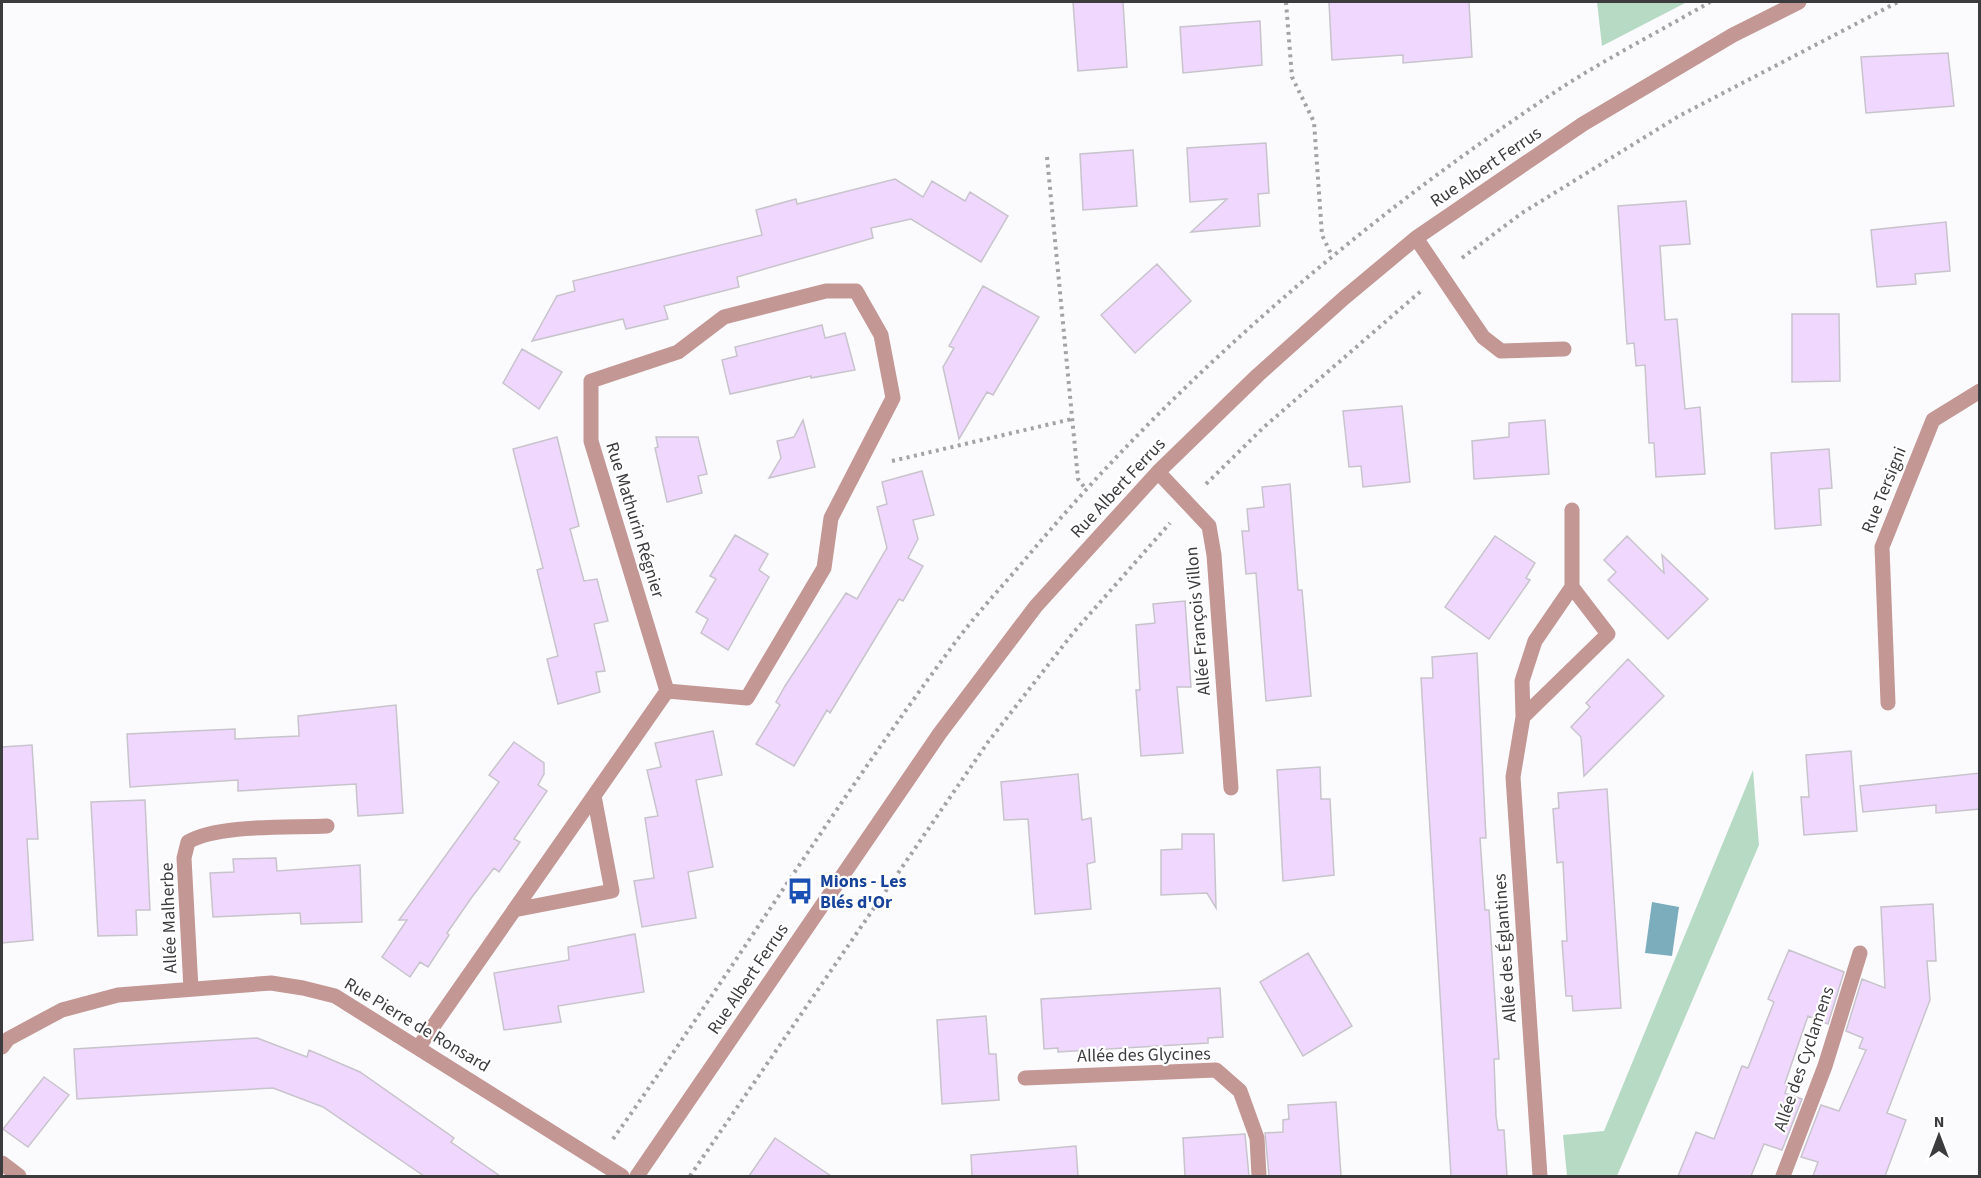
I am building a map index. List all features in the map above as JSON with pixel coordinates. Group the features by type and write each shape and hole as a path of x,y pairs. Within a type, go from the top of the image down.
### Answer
{"street":[{"name":"Rue Albert Ferrus","path":"637,1176 940,733 1036,606 1158,472 1258,375 1344,298 1416,238 1583,124 1733,35 1799,2"},
{"path":"1416,238 1482,337 1501,351 1564,349"},
{"name":"Rue Mathurin Régnier","path":"826,291 856,291 881,335 893,398 831,518 824,568 747,698 667,691 591,441 591,381 678,352 724,317 826,291"},
{"name":"Rue Tersigni","path":"1888,703 1882,547 1933,420 1980,391"},
{"name":"Allée François Villon","path":"1158,472 1209,526 1214,555 1231,788"},
{"path":"1522,717 1608,634 1572,586 1572,510"},
{"name":"Allée des Églantines","path":"1540,1176 1513,777 1522,717 1522,681 1535,641 1572,586"},
{"path":"418,1048 667,691"},
{"path":"514,910 612,891 594,796"},
{"name":"Allée Malherbe","path":"191,989 184,858 188,842 197,836 216,832 327,826"},
{"name":"Allée des Cyclamens","path":"1783,1176 1825,1066 1860,953"},
{"name":"Rue Pierre de Ronsard","path":"4,1040 62,1010 118,995 272,983 303,988 335,996 622,1176"},
{"name":"Allée des Glycines","path":"1025,1078 1216,1070 1240,1090 1257,1138 1259,1176"},
{"path":"2,1163 19,1176"}],"path":[{"path":"1286,2 1292,77 1314,122 1322,235 1332,256"},
{"path":"1047,157 1078,479 1085,488"},
{"path":"857,469 1072,418"}],"green space":[{"path":"1597,2 1687,2 1602,46"},
{"path":"1753,770 1759,845 1617,1176 1567,1176 1563,1135 1604,1131"}],"water":[{"path":"1652,902 1679,907 1672,956 1645,953"}],"building":[{"path":"1073,2 1123,2 1127,67 1078,71"},
{"path":"1329,2 1469,2 1472,57 1403,63 1403,55 1332,60"},
{"path":"1260,21 1262,65 1183,73 1180,27"},
{"path":"1948,53 1954,106 1866,113 1861,57"},
{"path":"1266,143 1269,193 1258,194 1260,226 1191,232 1227,199 1190,202 1187,148"},
{"path":"1133,150 1137,206 1083,210 1080,154"},
{"path":"895,179 923,197 932,181 965,201 970,192 1008,216 981,262 911,219 871,228 873,238 737,277 739,287 664,306 668,319 626,329 623,319 532,341 557,296 575,291 573,281 762,235 756,210 796,199 797,204"},
{"path":"1686,201 1690,244 1660,246 1665,320 1677,319 1685,409 1700,407 1705,474 1656,477 1654,443 1649,443 1645,365 1636,366 1634,343 1627,344 1618,206"},
{"path":"1946,222 1950,271 1915,274 1916,284 1877,287 1871,230"},
{"path":"1157,264 1191,301 1135,353 1101,315"},
{"path":"983,286 1039,317 993,395 987,392 959,439 943,367 954,348 949,346"},
{"path":"1792,314 1839,314 1840,381 1792,382"},
{"path":"822,325 825,338 845,333 855,370 811,378 811,376 730,394 722,360 737,356 735,347"},
{"path":"522,349 562,372 539,409 503,383"},
{"path":"1402,406 1410,482 1363,487 1361,466 1349,467 1343,411"},
{"path":"803,420 815,467 769,478 781,458 777,441 794,437"},
{"path":"1545,420 1549,474 1474,479 1472,441 1509,437 1509,423"},
{"path":"557,437 579,526 570,529 584,581 597,579 608,621 594,624 605,671 596,672 600,692 558,704 547,659 558,656 537,570 543,568 513,449"},
{"path":"656,437 698,437 707,474 698,476 702,493 667,502 655,448 658,447"},
{"path":"1829,449 1832,488 1819,489 1821,525 1775,529 1771,453"},
{"path":"922,471 934,515 913,520 918,539 908,558 923,566 903,601 899,599 830,713 827,710 794,766 756,744 780,705 776,702 785,686 846,593 857,599 887,548 877,507 887,504 882,482"},
{"path":"1290,484 1298,590 1302,590 1311,696 1266,701 1256,573 1246,574 1242,531 1249,531 1247,509 1264,507 1262,487"},
{"path":"735,535 768,554 759,570 769,577 728,650 701,633 708,619 696,612 716,579 710,576"},
{"path":"1495,536 1535,563 1526,578 1530,580 1489,639 1445,607"},
{"path":"1627,536 1664,573 1662,555 1708,599 1668,639 1608,580 1616,572 1604,560"},
{"path":"1185,601 1191,687 1177,687 1183,753 1141,756 1136,690 1140,690 1136,625 1155,623 1153,604"},
{"path":"1477,653 1486,838 1480,838 1485,910 1489,910 1499,1059 1494,1059 1496,1116 1498,1130 1504,1130 1507,1176 1451,1176 1421,678 1433,678 1432,657"},
{"path":"1628,659 1664,696 1584,776 1581,737 1571,727 1590,707 1586,703"},
{"path":"396,705 403,813 358,816 356,784 238,791 238,780 130,787 127,734 235,729 235,739 299,736 298,716"},
{"path":"713,731 722,775 696,780 713,867 688,872 696,918 642,927 634,881 654,878 645,818 658,816 647,770 661,767 655,743"},
{"path":"514,742 544,763 544,774 538,785 547,791 514,839 520,842 499,872 494,868 472,897 447,933 449,935 428,967 420,962 410,977 382,957 407,920 399,920 499,782 489,775"},
{"path":"32,745 38,839 27,839 33,940 2,943 2,747"},
{"path":"1851,751 1857,831 1804,835 1801,797 1809,797 1806,755"},
{"path":"1320,767 1321,799 1330,799 1334,875 1283,881 1277,770"},
{"path":"1980,773 1980,809 1936,813 1936,805 1863,812 1860,786"},
{"path":"1078,774 1082,820 1091,818 1095,862 1087,864 1091,909 1035,914 1028,819 1004,820 1001,782"},
{"path":"1607,789 1621,1008 1573,1011 1572,996 1566,996 1562,941 1567,941 1563,862 1557,863 1553,809 1559,808 1558,793"},
{"path":"145,800 150,910 136,910 137,935 98,936 91,802"},
{"path":"1182,834 1214,834 1216,908 1207,893 1161,895 1161,850 1182,849"},
{"path":"276,858 277,871 360,865 362,922 301,924 300,913 213,917 210,873 234,872 233,859"},
{"path":"1933,904 1936,961 1927,961 1930,1000 1887,1113 1906,1120 1885,1176 1813,1176 1818,1162 1801,1157 1821,1105 1839,1111 1866,1050 1859,1048 1863,1038 1846,1031 1862,979 1885,988 1881,907"},
{"path":"635,934 644,992 558,1006 561,1022 504,1030 494,973 569,960 568,947"},
{"path":"1789,950 1844,972 1828,1024 1808,1016 1785,1083 1788,1084 1785,1093 1802,1099 1782,1150 1764,1144 1751,1176 1678,1176 1696,1132 1714,1139 1742,1066 1748,1068 1774,1002 1768,999"},
{"path":"1308,953 1352,1026 1303,1056 1260,982"},
{"path":"1220,988 1223,1037 1208,1038 1208,1043 1058,1052 1058,1048 1044,1049 1041,999"},
{"path":"986,1016 989,1054 996,1054 999,1100 942,1104 937,1020"},
{"path":"257,1038 307,1057 309,1050 360,1072 454,1138 451,1142 500,1176 424,1176 323,1107 273,1088 77,1099 74,1049"},
{"path":"44,1077 69,1095 28,1147 3,1129"},
{"path":"1336,1102 1341,1176 1269,1176 1265,1133 1283,1132 1283,1120 1289,1119 1288,1105"},
{"path":"1245,1134 1249,1176 1185,1176 1183,1138"},
{"path":"775,1138 831,1176 749,1176"},
{"path":"1076,1146 1078,1176 972,1176 971,1155"}],"place":[{"name":"Mions - Les Blés d'Or","path":"800,891"}]}
